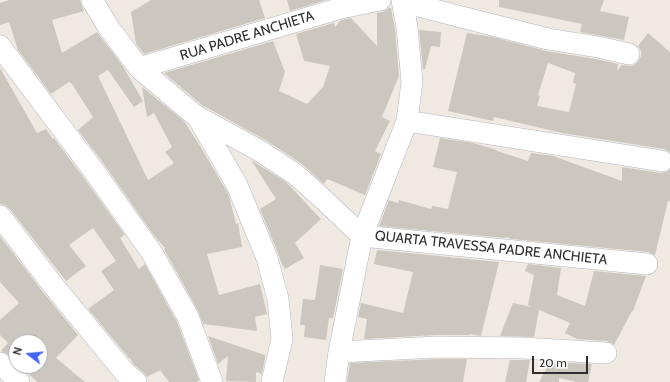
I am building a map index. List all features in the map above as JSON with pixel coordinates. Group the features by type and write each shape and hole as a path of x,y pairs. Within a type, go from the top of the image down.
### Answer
{"street":[{"name":"QUARTA TRAVESSA PADRE ANCHIETA","path":"92,0 109,28 139,68 196,116 260,151 295,174 362,236 647,264"},
{"name":"RUA PADRE ANCHIETA","path":"139,68 341,4 380,0"},
{"path":"335,382 339,352 362,236 407,121 412,82 407,27 402,1 548,39 598,47 629,54"},
{"path":"0,46 91,167 152,253 188,317 212,382"},
{"path":"196,116 237,185 267,258 278,299 282,339 272,382"},
{"path":"407,121 662,161"},
{"path":"0,216 126,374 136,382"},
{"path":"339,352 437,347 523,348 606,353"},
{"path":"0,364 19,382"}],"building":[{"path":"9,0 80,0 84,11 52,20 62,53 97,32 122,65 143,101 134,107 108,70 98,76 148,180 174,163 165,152 172,147 154,113 147,117 142,87 184,121 226,190 236,224 238,223 242,247 207,254 219,295 260,284 267,314 255,317 257,331 204,324 204,326 198,311 164,249 165,248 153,234 78,130 93,117 72,84 69,82 51,94 18,50 9,22 0,25 0,3"},
{"path":"151,0 259,0 265,18 144,54 136,44 131,12"},
{"path":"287,0 326,0 290,11"},
{"path":"499,0 604,0 600,11 629,17 624,40 580,32 582,24 499,7"},
{"path":"391,8 395,29 399,76 382,117 390,121 375,151 381,154 365,195 327,179 324,184 302,164 267,141 202,105 164,73 273,41 285,72 279,91 307,104 323,87 330,66 304,61 296,34 334,23 335,27 341,20 351,18 377,46 377,13 383,12"},
{"path":"419,30 441,32 440,47 431,46 425,69 423,69"},
{"path":"467,33 493,37 546,51 618,64 617,71 622,65 632,66 638,62 641,56 641,51 638,46 648,33 670,52 670,152 664,149 562,133 494,117 493,121 448,111","holes":["548,63 575,73 573,83 576,84 569,112 537,106 540,96 538,95"]},
{"path":"0,68 37,133 46,129 53,139 54,138 125,235 120,238 139,269 145,264 177,322 199,380 197,382 169,382 160,370 147,377 134,365 130,358 88,309 114,290 101,271 116,261 93,228 69,245 86,266 66,281 10,209 5,205 0,204"},
{"path":"440,138 473,143 528,161 531,153 553,156 622,181 622,167 660,173 670,170 670,201 668,201 655,255 648,252 379,226 389,200 398,203 399,200 431,209 432,206 448,209 457,172 433,167"},
{"path":"251,160 286,182 321,219 295,243 304,258 285,269 260,209 276,199"},
{"path":"0,236 78,335 56,358 85,382 37,382 28,374 48,374 48,334 8,334 8,343 0,335 0,320 19,303 0,282"},
{"path":"377,250 499,262 481,336 470,334 364,339 367,319 358,317 361,303 403,313 413,272 374,264"},
{"path":"528,264 561,268 557,295 585,306 594,271 646,276 633,311 614,345 607,341 577,339 565,333 570,323 539,310 534,337 500,336 513,303 532,307 528,305 534,275 525,271"},
{"path":"320,265 343,269 333,318 329,318 326,340 304,337 305,325 300,325 303,299 315,300"},
{"path":"208,336 265,355 262,374 256,372 256,382 226,381 228,356 218,364"},
{"path":"8,343 8,354 1,351"},
{"path":"467,359 463,382 347,382 350,363"},
{"path":"510,360 530,360 526,382 505,382"},
{"path":"550,362 592,364 588,382 577,382 559,378 559,382 539,382"}]}
